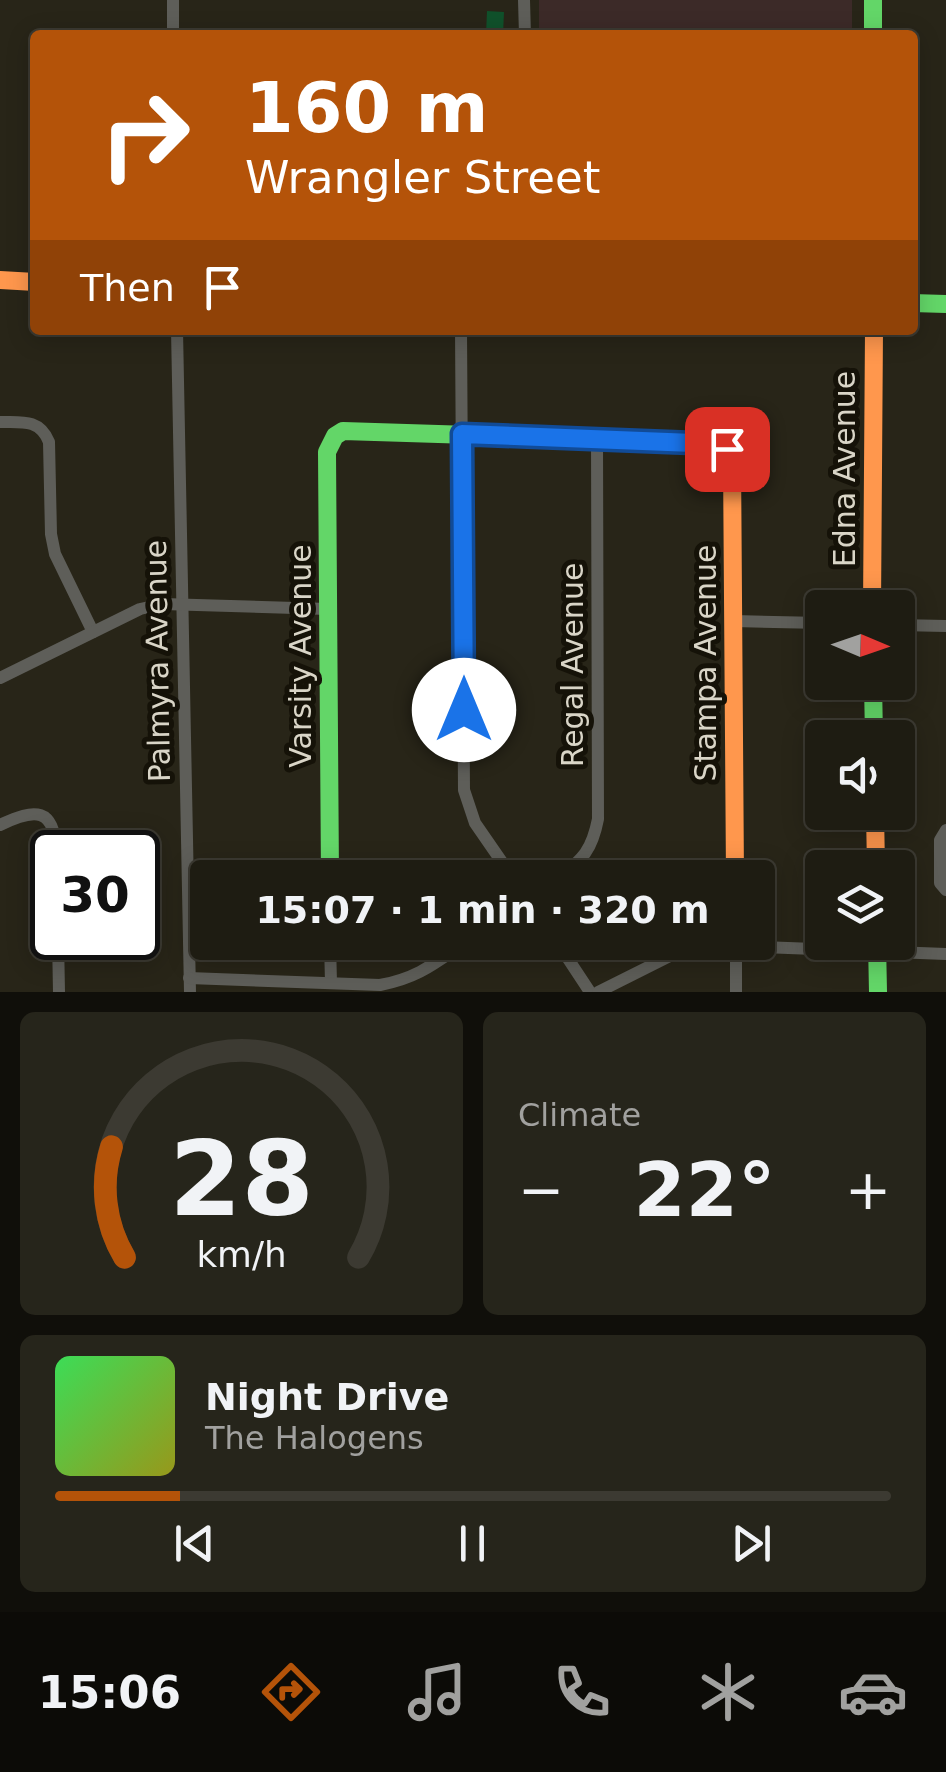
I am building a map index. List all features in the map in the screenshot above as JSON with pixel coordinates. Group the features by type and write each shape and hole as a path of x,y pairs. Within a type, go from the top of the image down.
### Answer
{"street":[{"path":"173,0 173,30"},
{"path":"524,0 525,30"},
{"path":"873,0 873,30"},
{"path":"0,280 30,282"},
{"path":"918,303 946,304"},
{"name":"Palmyra Avenue","path":"177,335 190,985"},
{"path":"461,335 464,790 475,823 501,860"},
{"name":"Edna Avenue","path":"872,590 874,335"},
{"path":"0,422 32,422 44,431 49,442 55,554 92,632"},
{"name":"Varsity Avenue","path":"330,860 326,452 335,436 343,431 462,434"},
{"path":"462,434 597,438"},
{"name":"Stampa Avenue","path":"597,438 719,444 732,458 735,860"},
{"name":"Regal Avenue","path":"582,860 594,839 598,819 597,438"},
{"path":"0,678 140,609 164,604 328,610"},
{"path":"734,621 805,623"},
{"path":"915,625 946,626"},
{"path":"0,825 34,812 45,816 53,830"},
{"path":"946,830 940,840 940,883 946,890"},
{"path":"775,945 805,945"},
{"path":"915,951 946,954"},
{"path":"58,960 58,992"},
{"path":"330,960 331,983"},
{"path":"190,985 380,984 420,974 440,960"},
{"path":"568,960 590,992"},
{"path":"598,992 662,960"},
{"path":"736,960 736,992"},
{"path":"877,960 878,992"}],"shaded area":[{"path":"539,0 852,0 852,30 539,30"}],"green space":[{"path":"487,11 504,12 503,30 486,30"}],"traffic: fast":[{"path":"873,0 873,30"},
{"path":"918,303 946,304"},
{"path":"330,860 327,452 335,436 343,431 718,443"},
{"path":"873,700 874,720"},
{"path":"877,960 878,992"}],"traffic: slow":[{"path":"0,280 30,282"},
{"path":"872,590 874,335"},
{"path":"718,443 732,458 735,860"},
{"path":"875,830 876,850"}],"route":[{"path":"464,710 462,434 719,444 727,449"}]}
